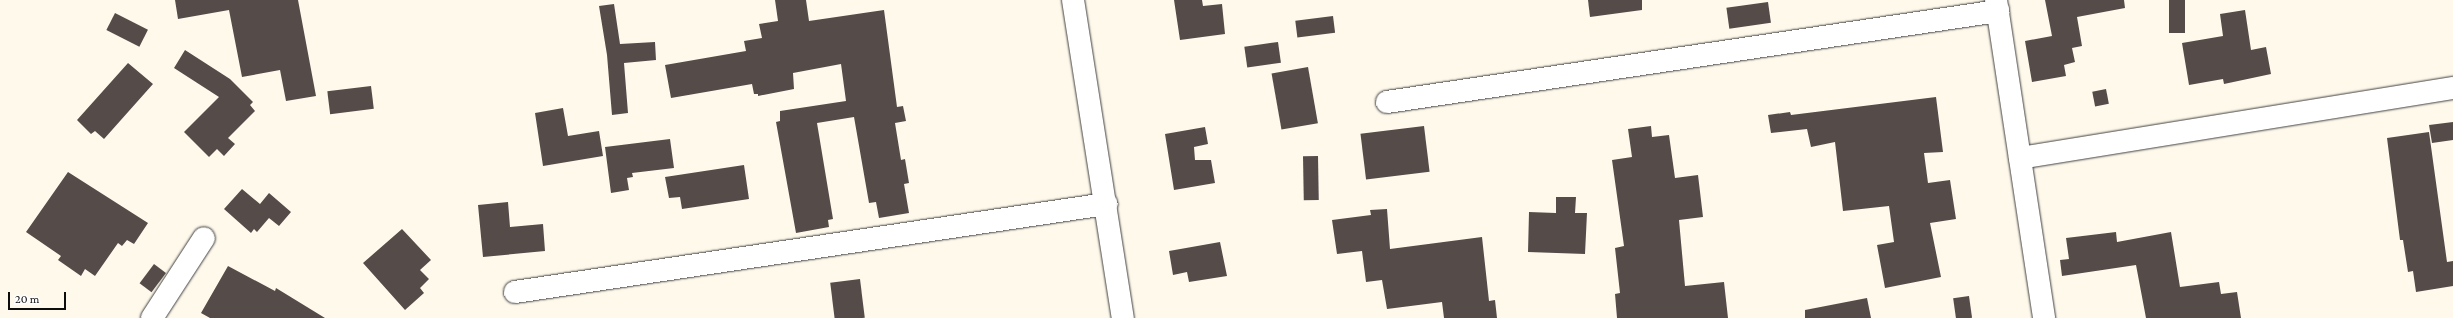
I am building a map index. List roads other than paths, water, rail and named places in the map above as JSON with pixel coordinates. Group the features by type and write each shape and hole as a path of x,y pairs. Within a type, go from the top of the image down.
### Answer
{"street":[{"path":"1073,0 1123,318"},
{"path":"1386,102 1997,5 2044,318"},
{"path":"2020,158 2453,88"},
{"path":"515,292 1106,204"},
{"path":"152,318 204,238"}]}
